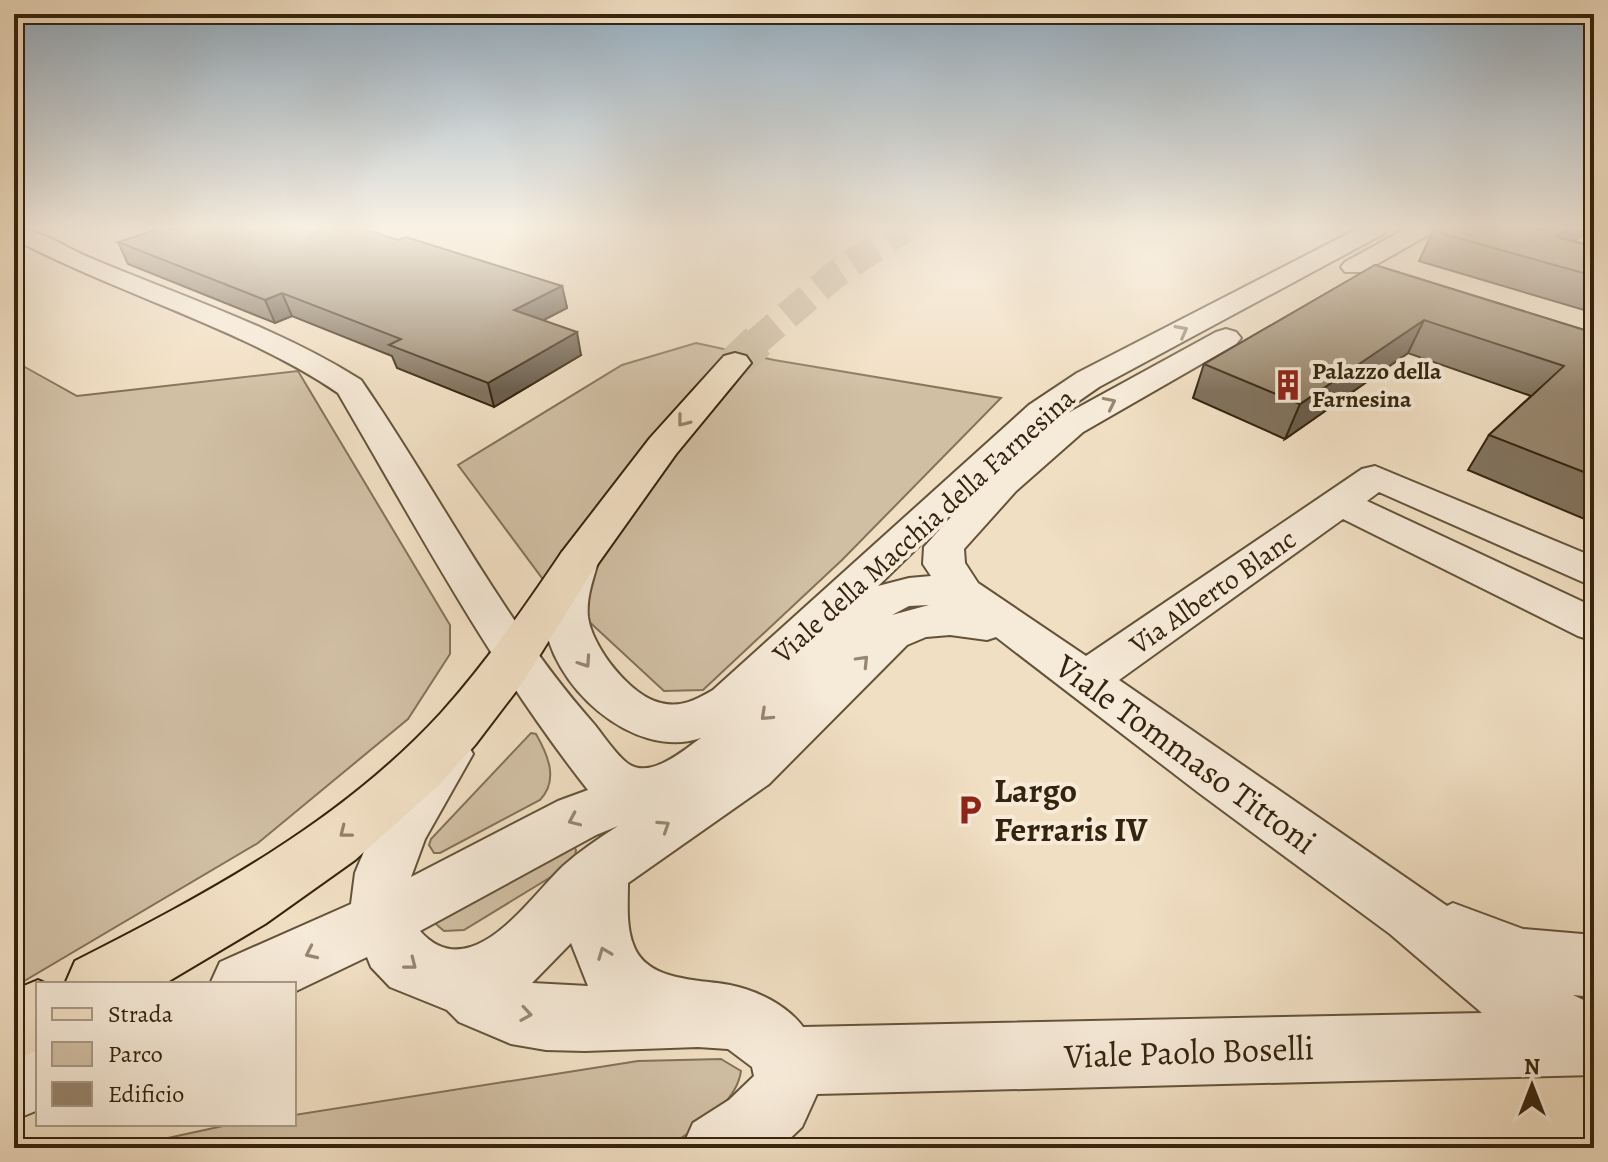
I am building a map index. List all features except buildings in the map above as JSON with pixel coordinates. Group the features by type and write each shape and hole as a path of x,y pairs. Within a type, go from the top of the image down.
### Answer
{"main road":[{"path":"102,982 172,946 285,877 401,786 470,715 516,657 577,562 663,446 735,363"},
{"path":"14,1026 36,1015"}],"street":[{"path":"127,283 309,360 340,379 373,422 516,657 606,775 624,787 646,790"},
{"name":"Viale della Macchia della Farnesina","path":"577,562 567,595 566,615 582,661 611,697 631,714 655,722 681,724 699,721 730,703 924,518 1041,412 1088,380 1272,283"},
{"path":"1284,306 1325,283"},
{"name":"Viale della Macchia della Farnesina","path":"963,593 944,564 944,547 996,490 1071,425 1242,329"},
{"path":"1088,380 1201,352"},
{"name":"Via Alberto Blanc","path":"1084,681 1375,477 1594,573"},
{"path":"1341,503 1594,625"},
{"name":"Viale della Macchia della Farnesina","path":"246,982 380,921 546,833 690,774 731,746 775,707 877,603 893,596 926,590 963,593"},
{"name":"Viale Tommaso Tittoni","path":"963,593 1411,914"},
{"name":"Viale della Macchia della Farnesina","path":"460,979 491,973 514,958 600,871 753,768 882,642 903,627 931,619 951,618 1015,631"},
{"path":"470,715 385,867 378,896 380,921 394,948 408,964 432,977 460,979 467,990 487,1004 535,1015 594,1019 714,1015"},
{"path":"600,871 599,941 615,975 630,990 649,1001 745,1020 760,1028 773,1041 784,1060 787,1074 783,1094 760,1117 718,1148"},
{"path":"1411,914 1493,950 1523,959 1594,966"},
{"name":"Viale Paolo Boselli","path":"1411,914 1509,994 1594,1040"},
{"name":"Viale Paolo Boselli","path":"784,1060 861,1061 1594,1040"},
{"path":"14,1086 36,1077"}],"green space":[{"path":"696,343 774,360 1001,398 842,560 703,690 664,691 542,578 458,465 622,365"},
{"path":"14,361 77,396 298,371 450,625 450,654 408,719 258,843 14,987"},
{"path":"531,733 536,734 550,767 549,784 540,800 440,853 434,853 429,845 431,839"},
{"path":"573,845 576,850 574,863 464,930 444,931 430,919"},
{"path":"721,1059 741,1071 737,1084 723,1105 667,1148 122,1148 223,1126 296,1126 296,1115 638,1061"}],"tunnel":[{"path":"755,343 825,283"},
{"path":"735,363 758,341"}],"place":[{"name":"Palazzo della Farnesina","path":"1288,385"},
{"name":"Largo Ferraris IV","path":"970,810"}]}
